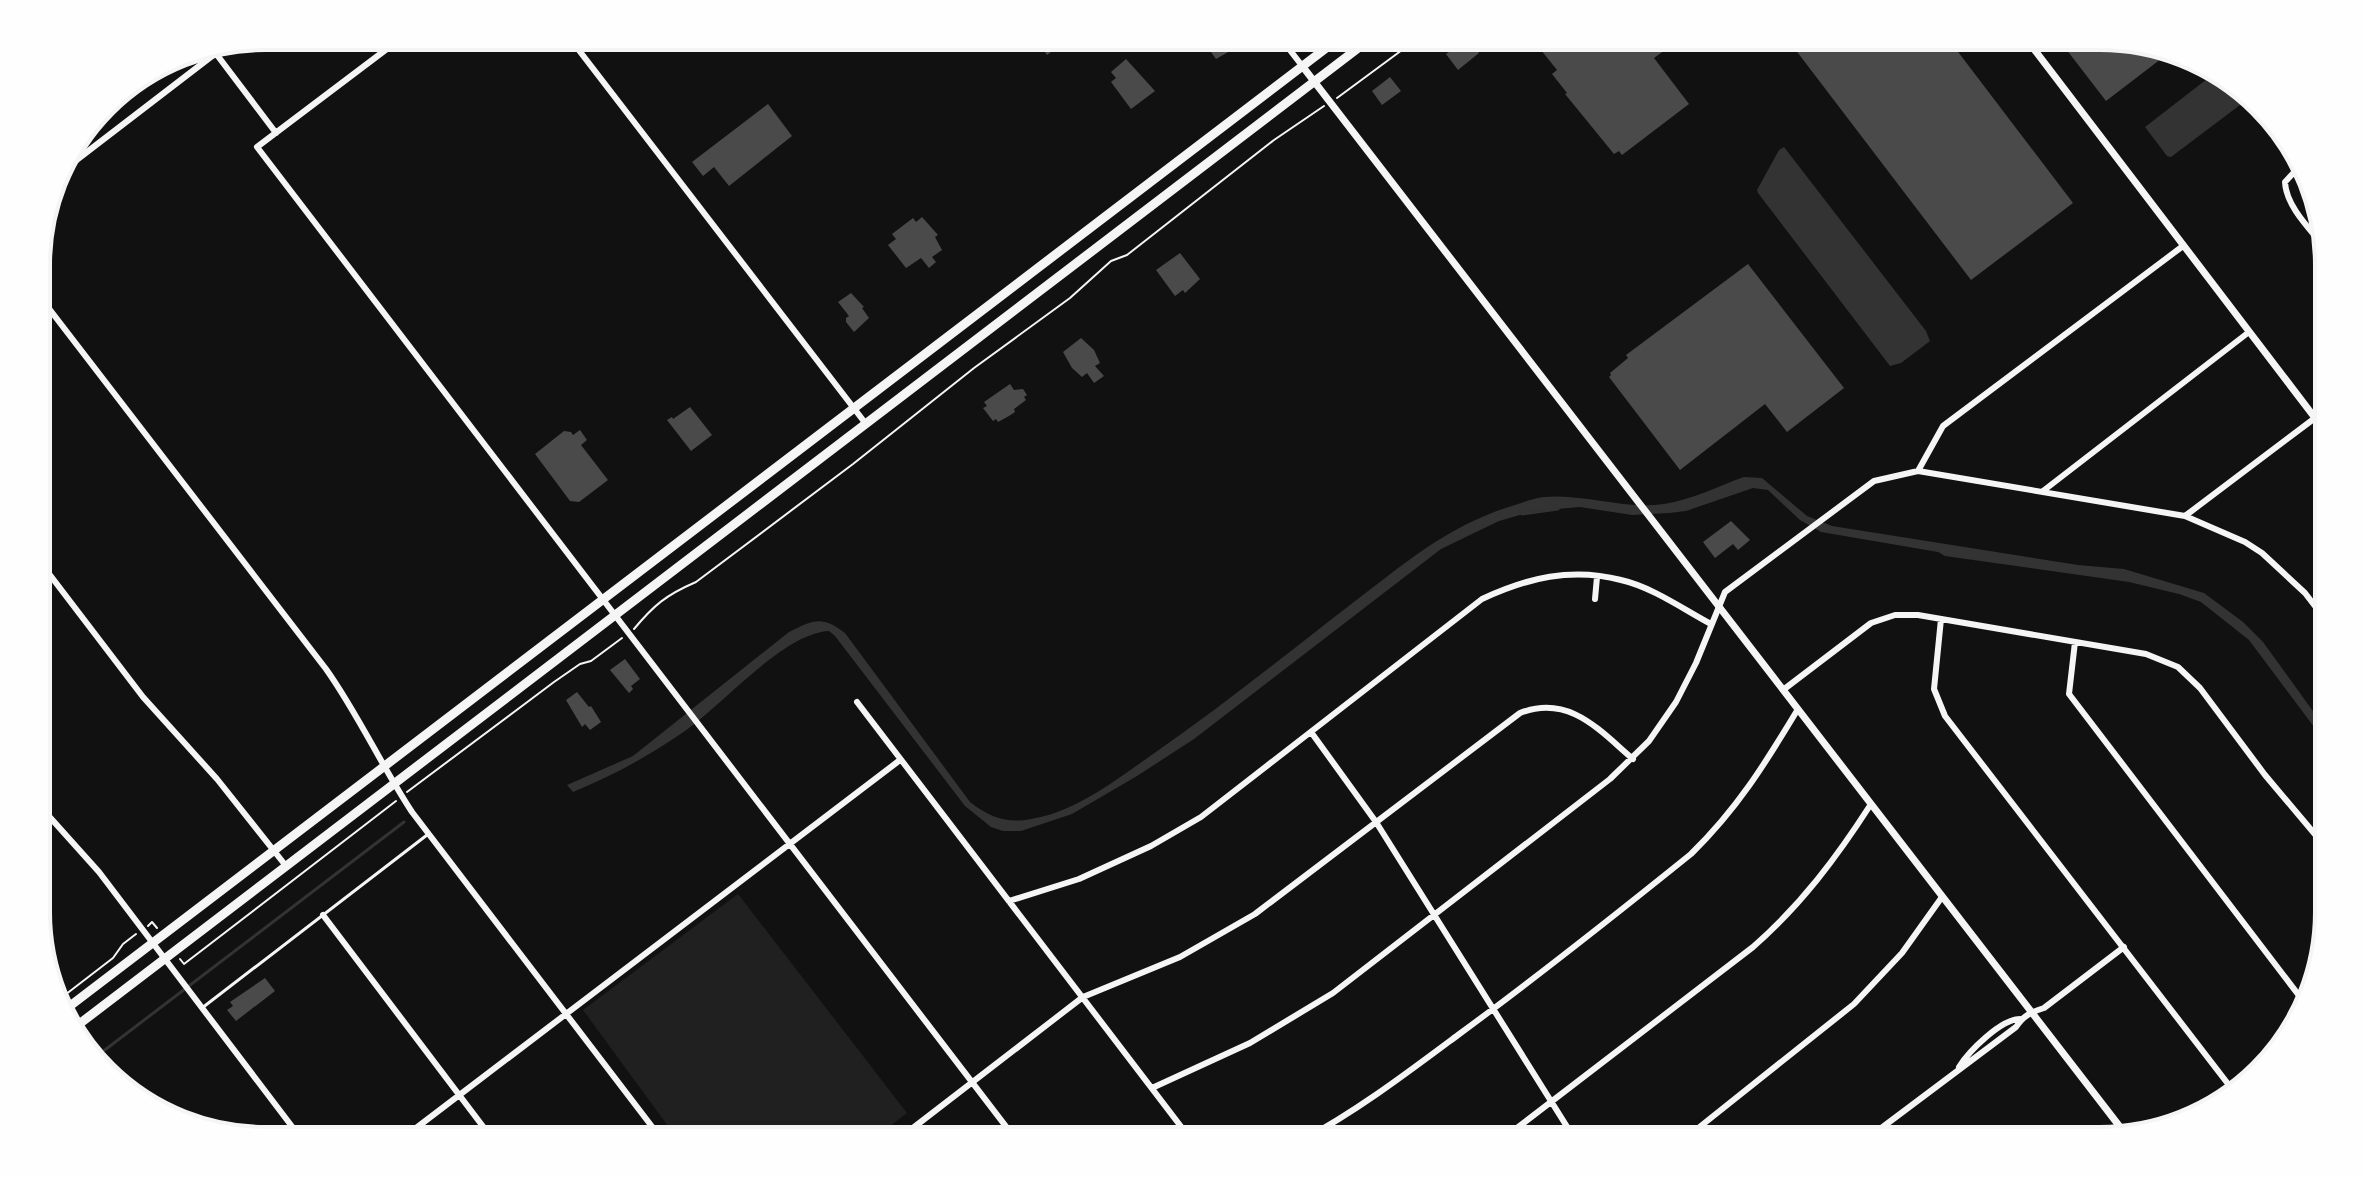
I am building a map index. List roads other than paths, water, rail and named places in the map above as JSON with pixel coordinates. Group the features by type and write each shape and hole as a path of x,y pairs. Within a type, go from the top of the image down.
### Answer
{"main road":[{"path":"71,1005 1324,50"},
{"path":"81,1023 1356,50"}],"street":[{"path":"386,50 257,147 1006,1127"},
{"path":"579,50 866,424"},
{"path":"1290,50 2119,1126"},
{"path":"2035,50 2315,418 2185,516"},
{"path":"218,55 276,133"},
{"path":"79,158 210,57"},
{"path":"2294,173 2285,182 2286,191 2312,230"},
{"path":"1918,471 1943,426 2183,246"},
{"path":"50,310 326,669 412,812 652,1127"},
{"path":"2042,492 2249,332"},
{"path":"1152,1088 1228,1055 1333,993 1633,759 1676,702 1725,592 1874,481 1918,471 2185,516 2245,542 2262,553 2315,606"},
{"path":"1009,901 1079,879 1151,846 1201,817 1482,599 1514,585 1569,573 1622,580 1711,624"},
{"path":"50,575 143,697 218,780 286,866"},
{"path":"1595,599 1597,577"},
{"path":"1783,690 1871,623 1895,615 1918,615 2146,654 2178,667 2200,688 2265,775 2315,834"},
{"path":"1941,619 1934,689 1945,716 2228,1084"},
{"path":"2075,642 2069,694 2299,995"},
{"path":"857,702 1181,1127"},
{"path":"914,1127 1083,997 1149,971 1231,930 1312,873 1511,719 1535,708 1558,707 1574,712 1633,759"},
{"path":"1326,1127 1495,1008 1666,874 1713,833 1751,787 1798,709"},
{"path":"1311,732 1376,822 1567,1127"},
{"path":"417,1127 900,760"},
{"path":"1519,1127 1753,947 1783,920 1842,850 1871,804"},
{"path":"50,817 99,872 292,1127"},
{"path":"1700,1127 1854,1004 1902,953 1942,897"},
{"path":"323,915 483,1127"},
{"path":"1882,1127 1959,1067 1974,1060 2016,1027 2020,1019 2044,1008 2124,947"}],"lane":[{"path":"202,1008 426,831"}],"waterway":[{"path":"1522,514 1558,509"},
{"path":"102,1052 404,822"}]}
